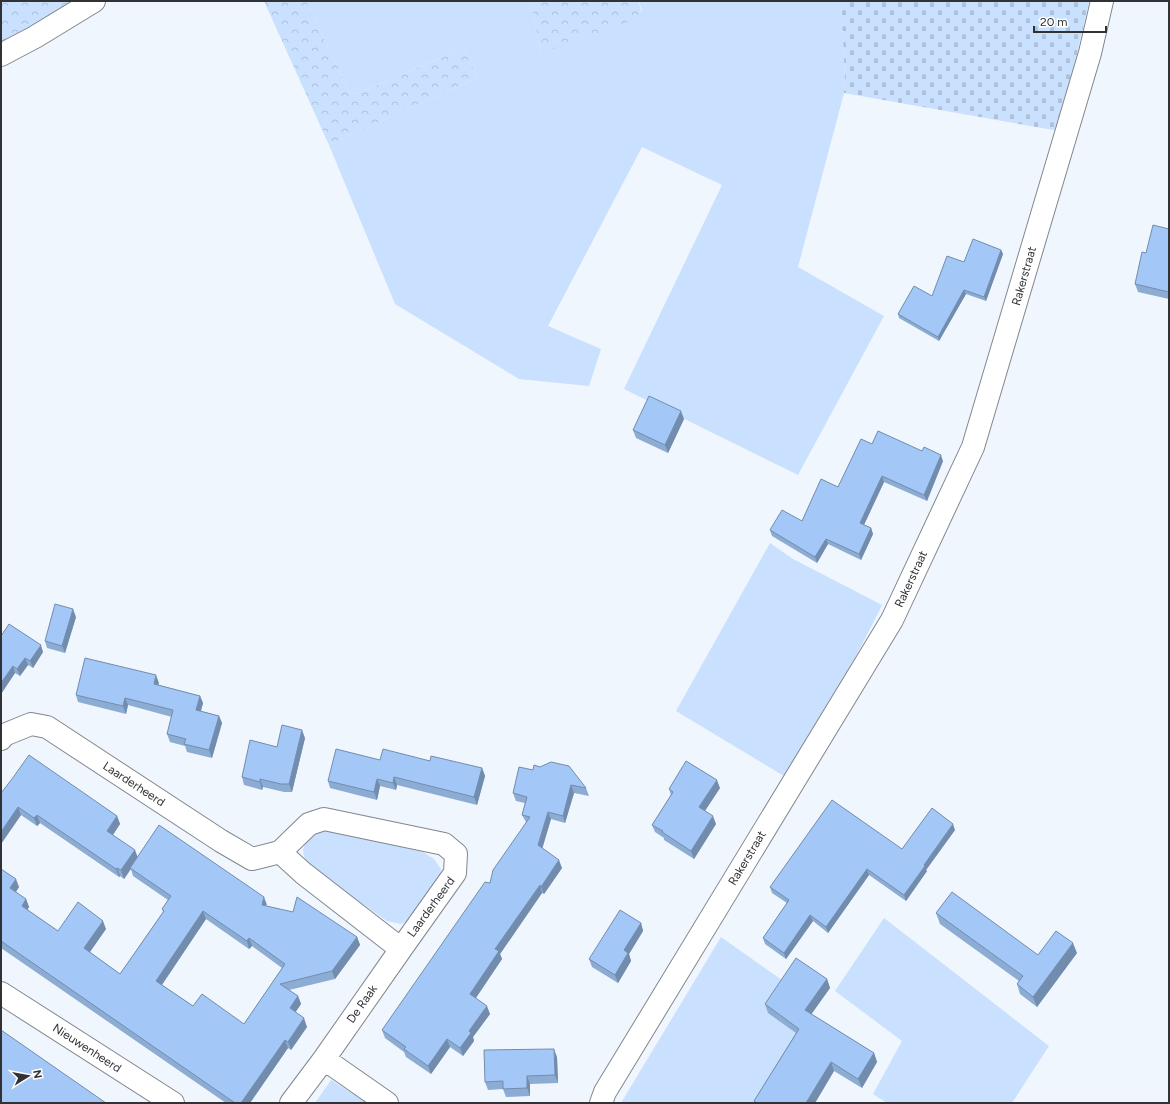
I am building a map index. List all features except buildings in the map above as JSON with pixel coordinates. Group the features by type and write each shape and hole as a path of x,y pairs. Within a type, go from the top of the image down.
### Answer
{"street":[{"path":"1,55 35,37 94,1"},
{"name":"Rakerstraat","path":"601,1103 605,1092 892,620 973,447 1090,53 1102,1"},
{"name":"Laarderheerd","path":"1,738 4,735 31,724 47,727 221,841 252,859 280,852 309,824 324,819 444,844 456,854 455,873 401,949 303,873 280,852"},
{"name":"De Raak","path":"291,1103 324,1059 401,949"},
{"name":"Nieuwenheerd","path":"1,993 173,1103"},
{"path":"324,1059 387,1103"}],"green space":[{"path":"1,1 86,1 1,50"},
{"path":"264,1 306,1 350,93 356,94 464,48 477,78 329,145"},
{"path":"306,1 530,1 541,53 642,11 639,1 841,1 845,78 844,93 798,267 884,316 798,475 624,389 722,185 642,147 548,326 601,349 589,386 519,379 395,304 329,145 477,78 464,48 356,94 350,93"},
{"path":"530,1 639,1 642,17 541,53"},
{"path":"841,1 1089,2 1059,131 844,93 845,78"},
{"path":"770,543 793,559 882,605 836,692 784,776 676,711"},
{"path":"332,830 423,852 434,859 441,869 439,881 412,919 401,924 387,921 313,869 306,861 304,856 303,852 305,843 319,832"},
{"path":"884,918 1049,1046 1012,1103 887,1103 873,1094 902,1041 835,991"},
{"path":"721,937 803,995 808,1024 758,1103 621,1103"},
{"path":"331,1080 367,1103 315,1103"}]}
